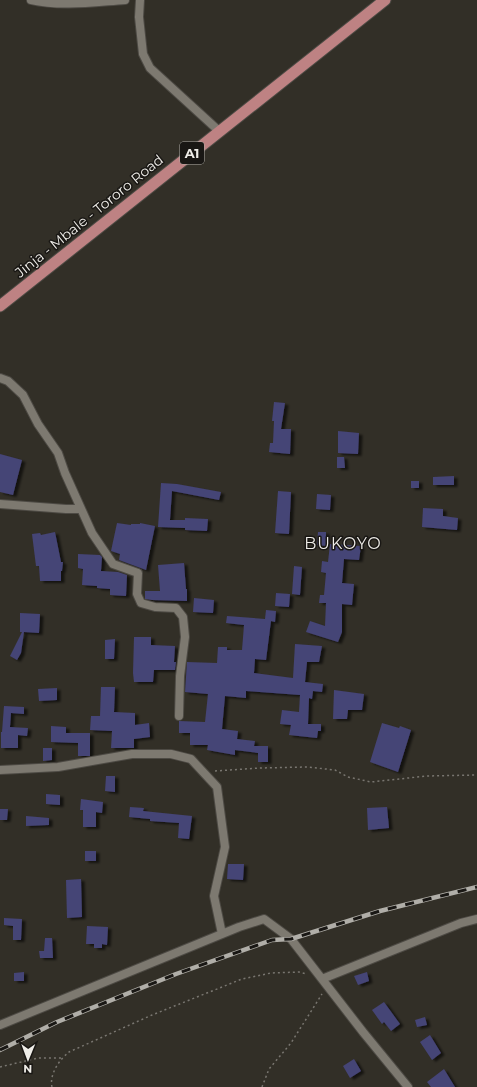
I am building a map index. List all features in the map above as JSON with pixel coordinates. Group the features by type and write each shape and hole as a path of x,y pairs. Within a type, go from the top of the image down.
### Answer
{"main road":[{"name":"Jinja - Mbale - Tororo Road","path":"0,306 385,0"}],"street":[{"path":"31,0 43,3 74,3 125,0"},
{"path":"140,0 139,17 143,54 150,68 219,131"},
{"path":"0,378 8,380 23,395 38,424 58,453 65,473 92,533 113,564 138,573 138,594 141,603 155,607 176,608 182,617 185,637 180,676 179,716"},
{"path":"0,504 81,509"},
{"path":"0,770 58,767 132,754 171,754 191,759 217,786 225,847 214,896 222,934"},
{"path":"0,1025 222,934 264,919 291,939 408,1087"},
{"path":"324,982 461,923 477,919"}],"path":[{"path":"203,772 260,768 307,767 335,770 348,777 371,782 427,776 477,775"},
{"path":"52,1087 51,1084 55,1070 62,1058 69,1052 152,1015 242,979 271,973 299,972 307,974"},
{"path":"262,1087 269,1069 291,1043 324,982"},
{"path":"0,1067 38,1058 62,1058"}],"building":[{"path":"274,402 285,403 281,429 291,429 290,454 269,452 270,443 273,443 274,421 272,421"},
{"path":"338,431 359,433 358,454 338,453"},
{"path":"0,454 22,460 13,495 0,492"},
{"path":"337,457 344,457 345,468 337,468"},
{"path":"454,476 454,485 433,485 433,477"},
{"path":"411,481 419,481 419,488 411,488"},
{"path":"161,483 177,484 221,492 219,500 172,491 170,520 185,520 185,518 208,519 207,531 185,530 185,528 158,527"},
{"path":"278,491 291,492 289,534 275,533"},
{"path":"317,494 331,495 330,510 316,509"},
{"path":"423,508 443,509 443,516 458,518 457,530 422,527"},
{"path":"117,523 131,525 140,523 155,526 146,570 119,560 120,554 111,551"},
{"path":"55,532 61,562 63,562 61,581 40,581 39,566 36,566 32,534 40,533 41,535"},
{"path":"318,532 326,532 326,546 317,545"},
{"path":"330,544 361,546 359,560 344,559 342,583 354,584 352,605 342,604 342,632 338,642 306,632 310,621 325,626 326,603 319,603 320,595 324,595 326,573 321,572 322,561 328,562"},
{"path":"78,554 100,555 102,557 101,571 118,572 127,575 126,596 110,595 110,589 82,585 83,569 78,568"},
{"path":"184,563 187,601 145,599 145,591 160,591 158,565"},
{"path":"294,566 302,567 300,595 292,594"},
{"path":"276,593 290,594 289,607 275,606"},
{"path":"194,598 214,600 213,613 193,612"},
{"path":"266,610 276,611 275,622 271,621 266,660 255,659 254,673 293,678 295,644 322,646 319,662 307,662 305,682 323,684 322,692 313,691 312,699 309,698 308,724 321,724 321,731 318,731 317,738 289,735 291,725 280,724 282,710 299,712 300,695 246,691 246,698 225,696 222,729 238,731 237,739 255,741 254,746 268,746 268,762 258,762 258,753 235,750 235,755 207,750 208,745 190,745 190,733 179,733 179,721 205,722 208,694 185,692 187,662 217,663 218,647 227,647 227,650 242,650 244,625 226,623 227,616 265,619"},
{"path":"20,613 40,614 39,633 24,632 21,653 17,660 10,656 22,632 20,632"},
{"path":"134,637 151,637 151,645 175,646 175,670 154,670 153,682 134,682"},
{"path":"115,639 114,659 105,659 105,640"},
{"path":"101,687 115,687 114,712 135,713 135,725 149,723 150,737 134,739 134,748 111,748 112,731 90,730 91,716 100,716"},
{"path":"57,688 57,700 39,701 38,689"},
{"path":"334,690 364,694 362,710 348,710 347,719 333,719"},
{"path":"4,706 24,707 24,714 11,713 10,727 28,728 27,736 18,735 18,748 1,748"},
{"path":"382,723 399,728 400,726 411,730 398,772 370,762"},
{"path":"51,726 66,727 66,733 90,733 90,756 78,756 78,743 51,742"},
{"path":"43,748 52,748 52,760 43,761"},
{"path":"106,776 115,776 115,792 105,791"},
{"path":"46,794 60,795 60,805 46,804"},
{"path":"81,799 103,802 102,813 96,812 96,827 83,827 83,810 80,810"},
{"path":"130,807 144,808 143,811 192,816 189,839 178,838 179,823 150,821 150,819 129,817"},
{"path":"387,807 389,828 368,830 367,808"},
{"path":"0,809 8,809 7,820 0,820"},
{"path":"26,816 49,818 49,825 26,826"},
{"path":"85,851 96,851 96,861 85,861"},
{"path":"228,864 244,864 243,880 227,879"},
{"path":"81,879 82,917 67,918 66,880"},
{"path":"4,918 22,919 21,940 13,940 13,926 4,925"},
{"path":"87,926 108,927 107,945 102,944 102,948 94,948 94,944 86,944"},
{"path":"45,938 52,938 53,958 40,958 39,951 44,951"},
{"path":"24,972 24,981 14,981 14,973"},
{"path":"367,972 369,981 358,985 354,976"},
{"path":"384,1002 400,1024 391,1031 384,1022 382,1024 372,1010"},
{"path":"425,1017 427,1025 417,1027 415,1020"},
{"path":"430,1035 441,1053 432,1060 420,1042"},
{"path":"354,1059 361,1071 350,1078 343,1066"},
{"path":"444,1069 455,1087 431,1087 427,1082"}],"railway":[{"path":"0,1050 57,1022 176,974 272,940 291,939 380,911 477,887"}],"district":[{"name":"BUKOYO","path":"343,543"}]}
